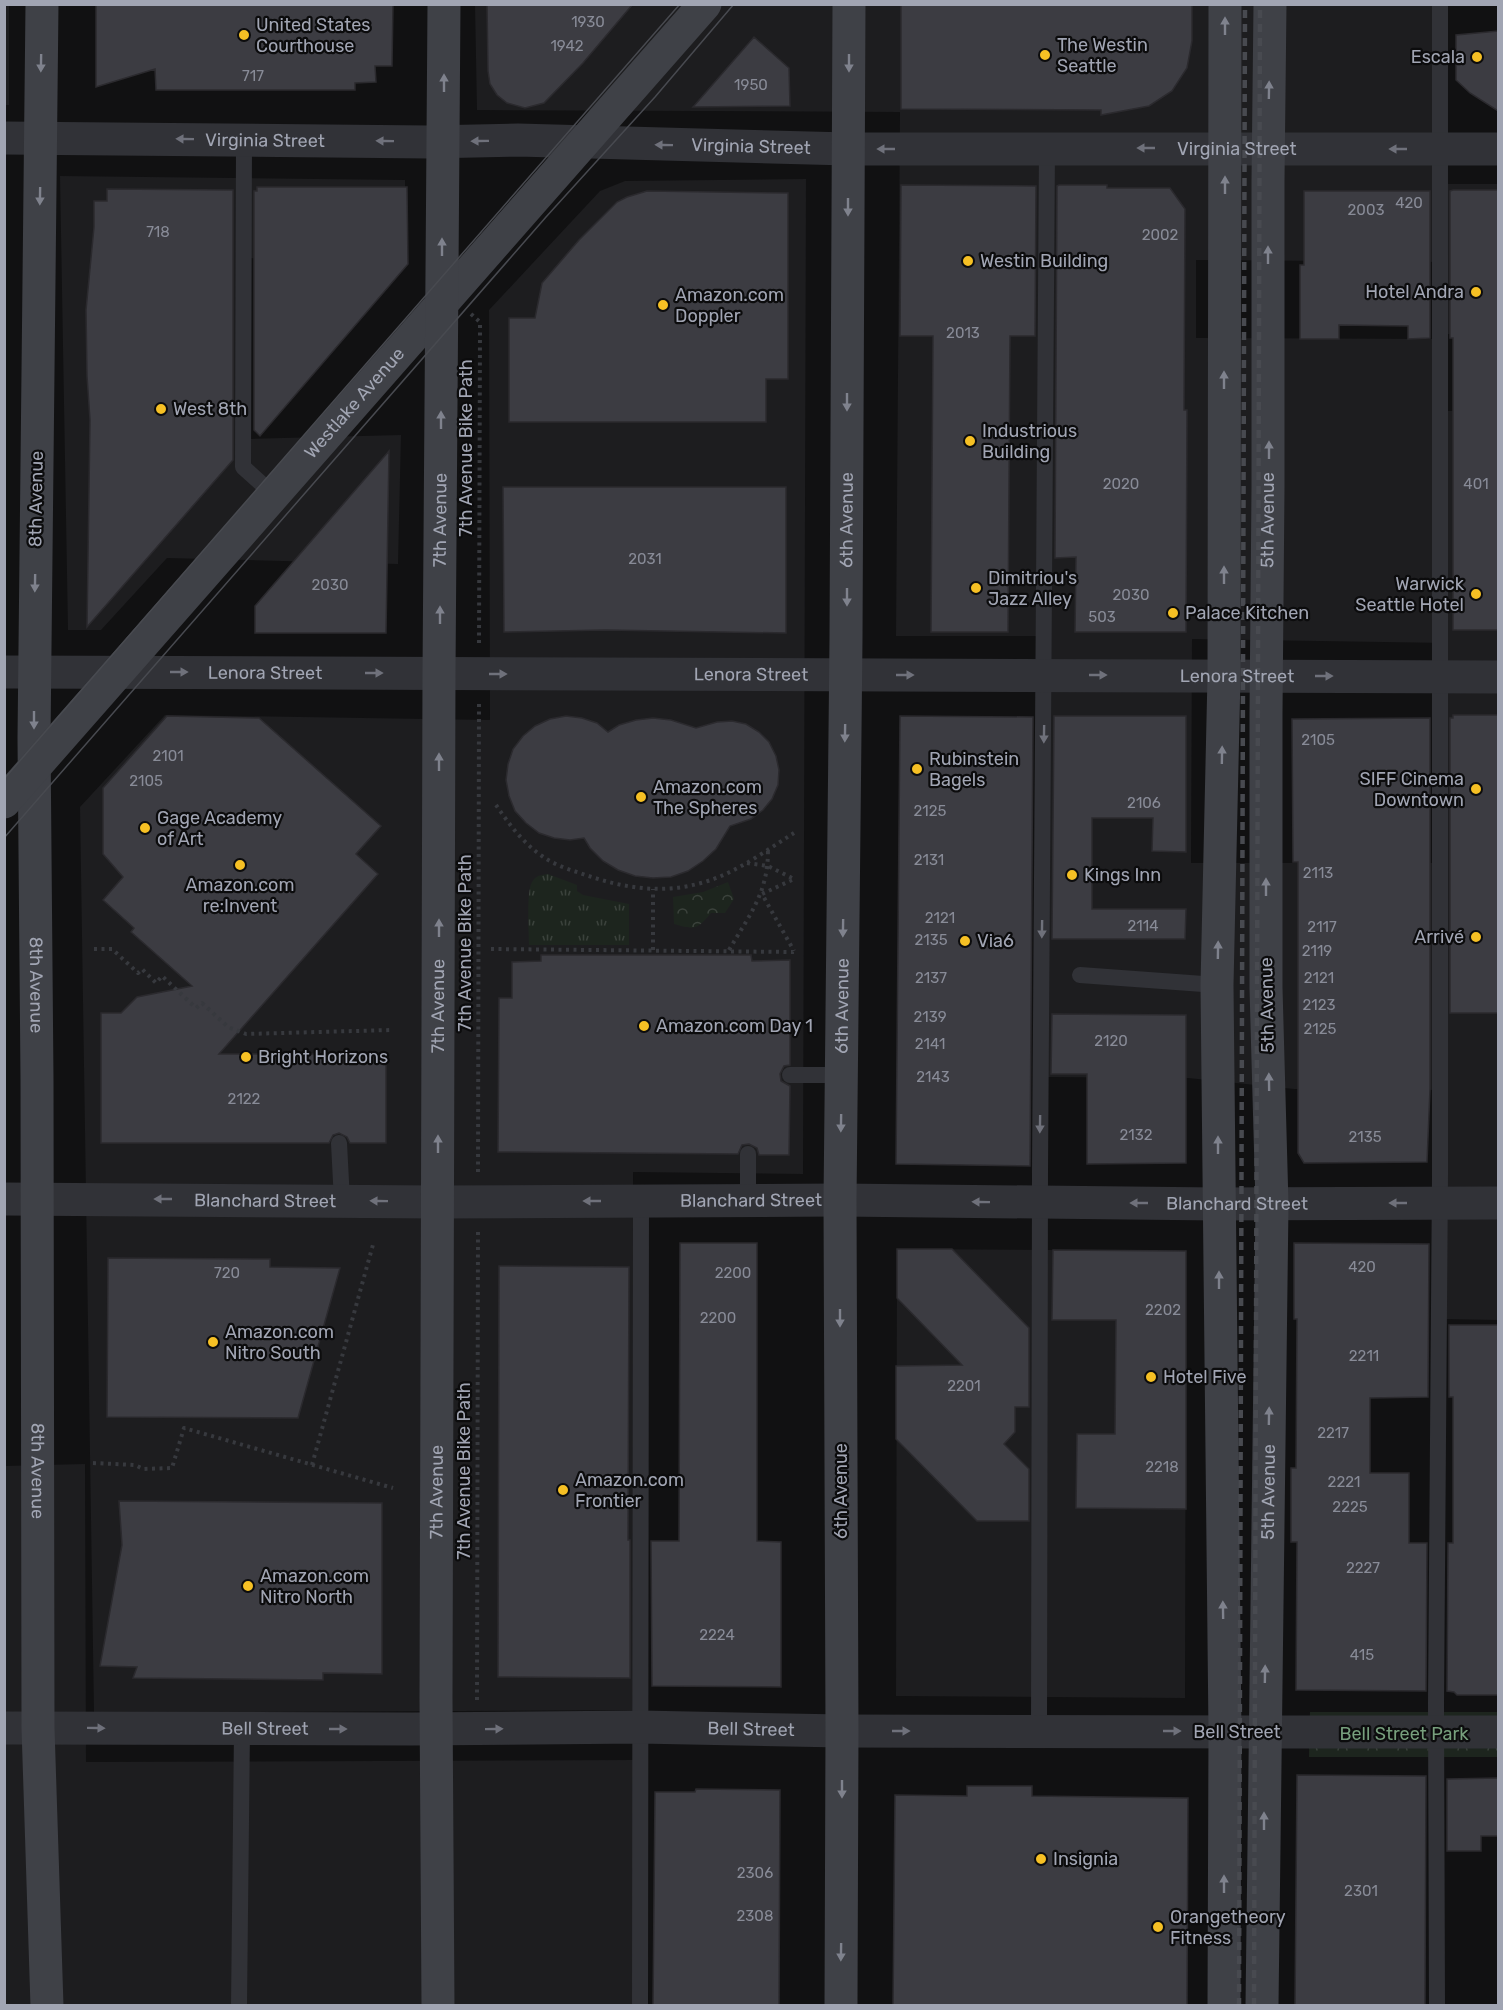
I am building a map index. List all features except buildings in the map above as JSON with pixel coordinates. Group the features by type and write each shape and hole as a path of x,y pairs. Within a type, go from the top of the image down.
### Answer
{"main road":[{"name":"8th Avenue","path":"42,4 41,138 19,672 34,768 38,1728 47,2006"},
{"name":"7th Avenue","path":"438,2006 436,1729 439,674 456,309 443,142 444,4"},
{"name":"6th Avenue","path":"841,2006 840,1200 846,675 849,4"},
{"path":"1224,2006 1225,1732 1217,985 1224,676 1225,4"},
{"name":"5th Avenue","path":"1262,2006 1272,1203 1266,988 1270,4"},
{"name":"Westlake Avenue","path":"4,802 275,496 456,309 583,143 699,7"},
{"path":"30,2006 41,1985 46,1965"}],"street":[{"name":"Virginia Street","path":"4,138 443,142 518,140 848,149 1498,149"},
{"name":"Lenora Street","path":"19,672 1498,677"},
{"name":"Blanchard Street","path":"4,1199 438,1202 840,1200 1218,1204 1498,1203"},
{"name":"Bell Street","path":"4,1728 640,1727 842,1731 1498,1732"}],"lane":[{"path":"1437,2006 1440,4"},
{"path":"244,140 243,467 275,496"},
{"path":"1040,1731 1040,1202 1047,148"},
{"path":"1080,975 1217,985"},
{"path":"790,1075 841,1075"},
{"path":"339,1143 342,1201"},
{"path":"748,1154 748,1200"},
{"path":"640,2006 641,1201"},
{"path":"239,2006 242,1729"}],"path":[{"name":"7th Avenue Bike Path","path":"456,309 480,322 479,648"},
{"name":"7th Avenue Bike Path","path":"478,1179 479,707"},
{"path":"496,806 524,841 543,857 564,868 608,884 637,889 669,889 701,883 731,872 794,833"},
{"path":"729,950 762,894 768,866 768,849"},
{"path":"745,863 768,866 794,879 762,894"},
{"path":"653,889 653,950"},
{"path":"491,949 548,952 653,950 682,953 729,950 794,952 762,894"},
{"path":"94,949 112,949 138,973 142,969 156,983 162,976 196,1008 201,1003 228,1027 246,1034 392,1030"},
{"name":"7th Avenue Bike Path","path":"477,1708 478,1224"},
{"path":"312,1465 374,1241"},
{"path":"93,1463 135,1465 143,1469 172,1468 184,1428 393,1488"}],"shaded area":[{"path":"4,5 9,5 9,105 5,105"},
{"path":"475,5 1448,5 1447,184 1498,184 1498,335 1446,334 1446,262 1196,260 1196,338 1434,339 1435,411 1498,411 1498,1320 1445,1319 1447,643 1192,639 1191,863 1436,863 1436,1090 1294,1089 1188,1078 1045,1077 1050,636 896,636 900,112 477,110"},
{"path":"60,176 405,180 406,257 310,262 250,258 249,439 401,435 398,564 167,558 101,630 68,630"},
{"path":"806,179 803,1174 633,1172 635,1710 94,1713 80,807 165,715 490,720 489,310 600,191 625,181"},
{"path":"897,1249 1186,1251 1185,1698 896,1696"},
{"path":"85,1464 86,1762 636,1760 636,2005 7,2005 4,2002 4,1466"}],"green space":[{"path":"548,874 577,885 577,891 583,895 629,904 629,945 529,945 530,887 535,878"},
{"path":"728,882 734,899 725,913 711,913 699,926 691,928 674,924 673,897 703,892"},
{"name":"Bell Street Park","path":"1310,1712 1498,1712 1498,1757 1309,1757"}],"tram line":[{"path":"4,779 680,4"},
{"path":"4,838 546,217 655,97 734,4"}],"railway":[{"path":"1239,2006 1245,4"},
{"path":"1254,2006 1260,4"}],"place":[{"name":"United States Courthouse","path":"244,35"},
{"name":"The Westin Seattle","path":"1045,55"},
{"name":"Escala","path":"1477,57"},
{"name":"Westin Building","path":"968,261"},
{"name":"Hotel Andra","path":"1476,292"},
{"name":"Amazon.com Doppler","path":"663,305"},
{"name":"West 8th","path":"161,409"},
{"name":"Industrious Building","path":"970,441"},
{"name":"Dimitriou's Jazz Alley","path":"976,588"},
{"name":"Warwick Seattle Hotel","path":"1476,594"},
{"name":"Palace Kitchen","path":"1173,613"},
{"name":"Rubinstein Bagels","path":"917,769"},
{"name":"SIFF Cinema Downtown","path":"1476,789"},
{"name":"Amazon.com The Spheres","path":"641,797"},
{"name":"Gage Academy of Art","path":"145,828"},
{"name":"Amazon.com re:Invent","path":"240,865"},
{"name":"Kings Inn","path":"1072,875"},
{"name":"Arrivé","path":"1476,937"},
{"name":"Via6","path":"965,941"},
{"name":"Amazon.com Day 1","path":"644,1026"},
{"name":"Bright Horizons","path":"246,1057"},
{"name":"Amazon.com Nitro South","path":"213,1342"},
{"name":"Hotel Five","path":"1151,1377"},
{"name":"Amazon.com Frontier","path":"563,1490"},
{"name":"Amazon.com Nitro North","path":"248,1586"},
{"name":"Insignia","path":"1041,1859"},
{"name":"Orangetheory Fitness","path":"1158,1927"}]}
